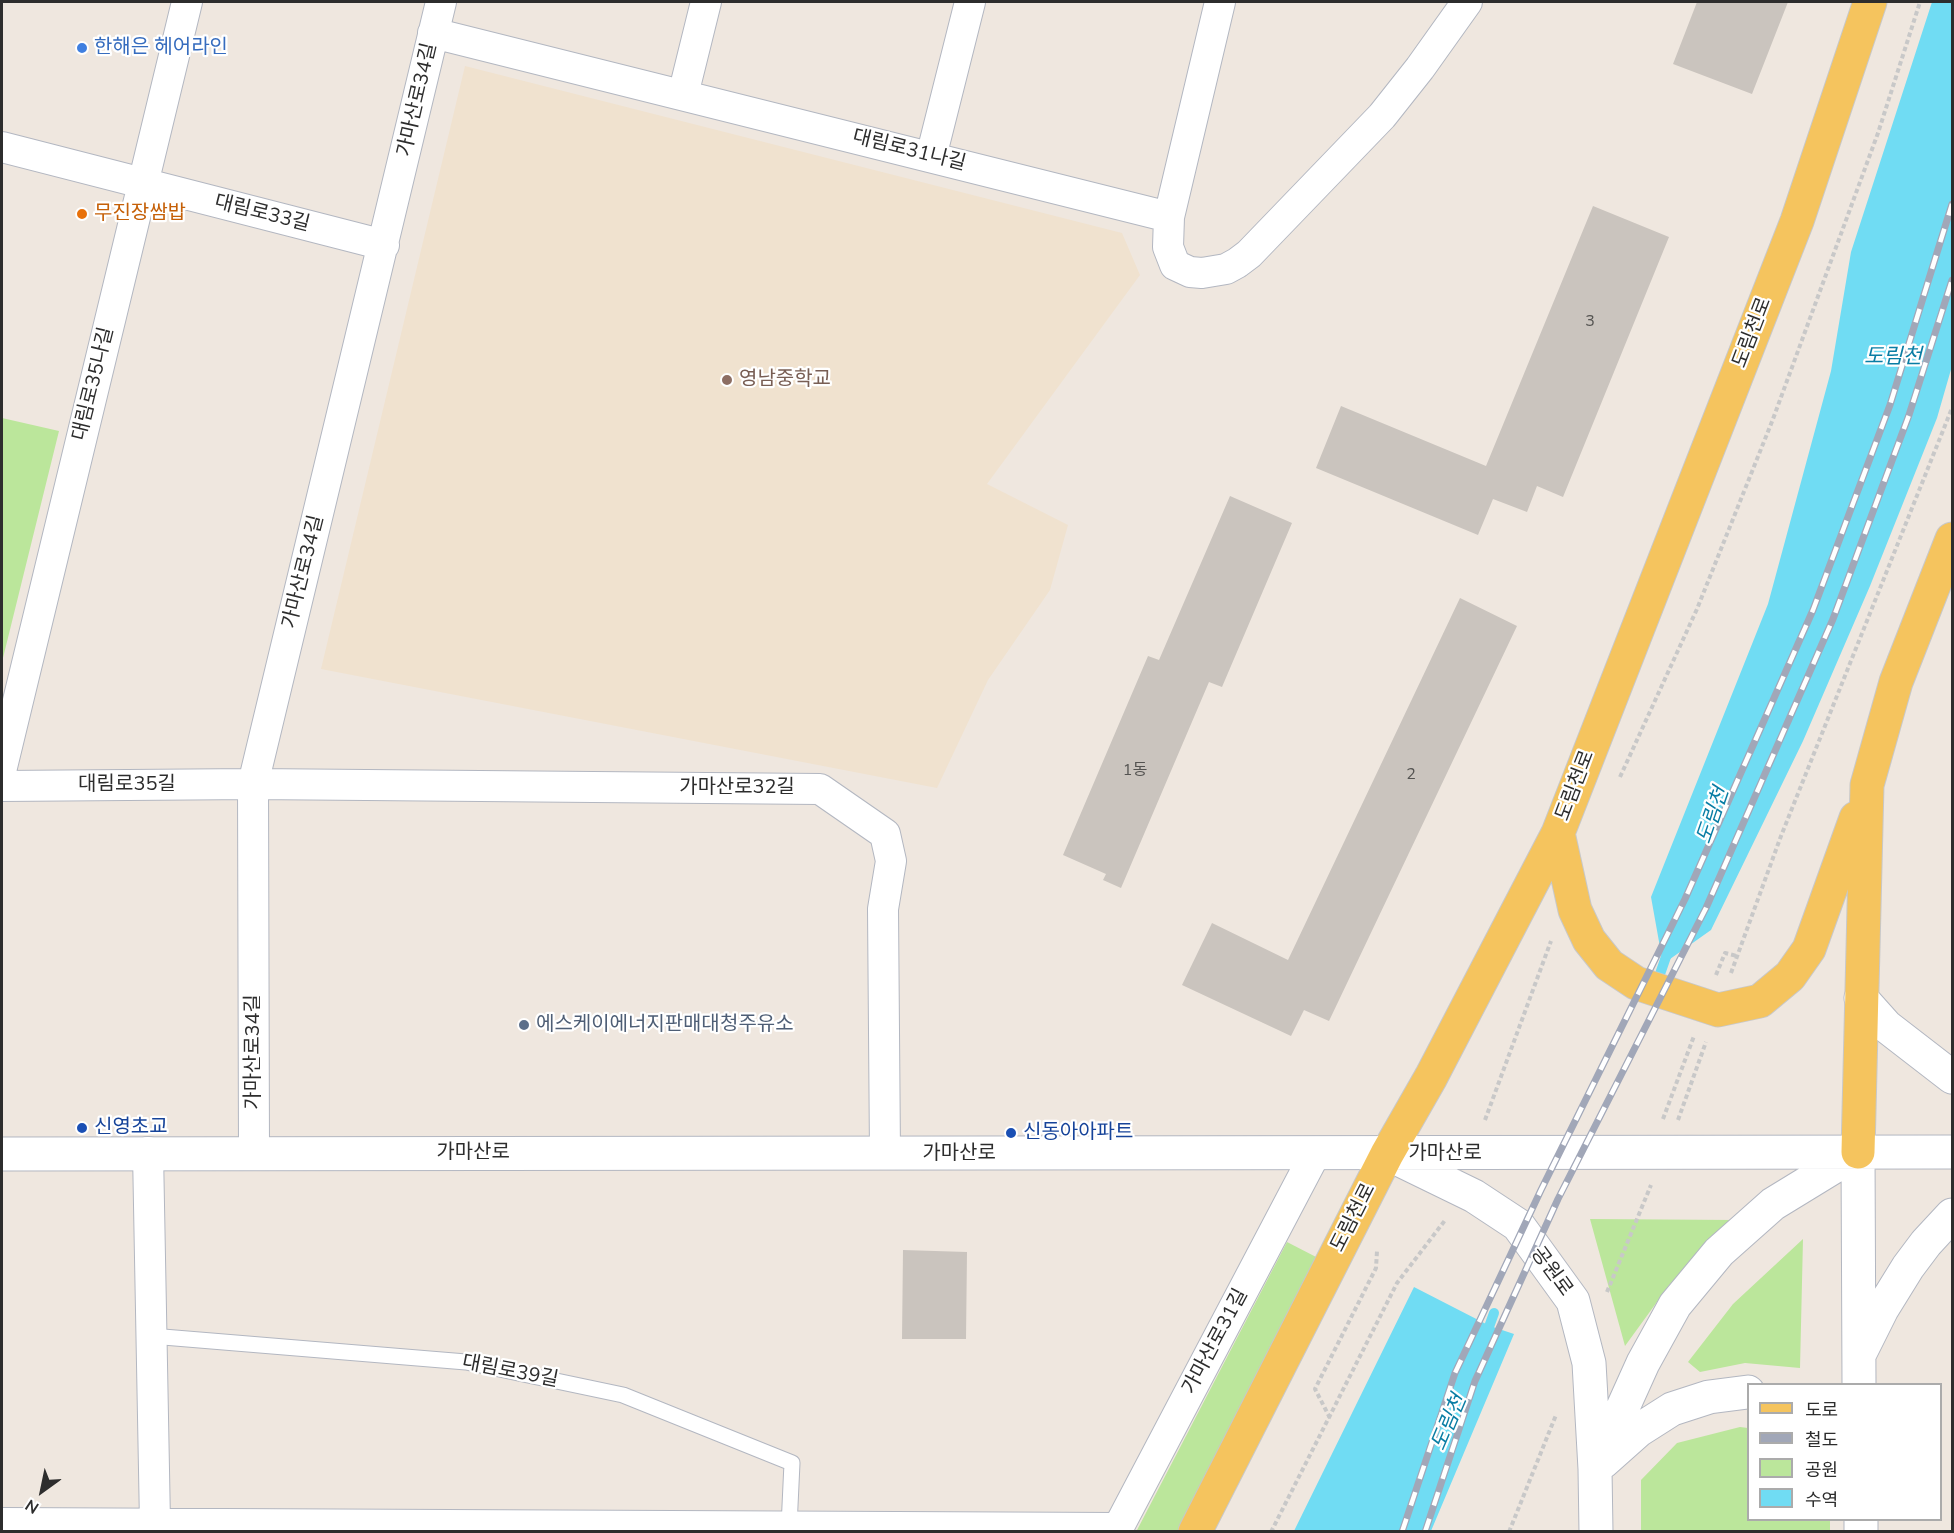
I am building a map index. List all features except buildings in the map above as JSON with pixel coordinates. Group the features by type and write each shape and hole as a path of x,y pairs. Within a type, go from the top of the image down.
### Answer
{"main road":[{"name":"도림천로","path":"1195,1532 1387,1154 1431,1077 1558,833 1797,221 1870,2"},
{"path":"1558,833 1575,910 1589,940 1609,965 1636,982 1718,1010 1760,1001 1790,976 1809,949 1867,785 1896,682 1953,539"},
{"path":"1859,1370 1858,1152 1867,785"},
{"path":"1861,998 1886,1026 1953,1077"},
{"name":"가마산로","path":"2,1154 148,1152 885,1154 1316,1152 1387,1154 1953,1152"},
{"path":"1595,1469 1643,1363 1675,1305 1719,1252 1773,1204 1858,1152"},
{"name":"공원로","path":"1387,1154 1474,1196 1518,1226 1573,1301 1588,1363 1595,1469 1596,1532"},
{"path":"1859,1370 1882,1310 1908,1267 1926,1243 1953,1215"},
{"path":"1595,1469 1639,1430 1672,1409 1709,1397 1747,1392"}],"street":[{"name":"대림로35나길","path":"2,767 187,2"},
{"name":"가마산로34길","path":"254,1153 253,784 441,2"},
{"path":"683,95 706,2"},
{"path":"931,157 970,2"},
{"path":"1220,2 1169,217 1168,247 1175,265 1190,272 1202,273 1226,269 1257,246 1382,116 1467,2"},
{"name":"대림로31나길","path":"434,33 1169,217"},
{"name":"대림로33길","path":"2,147 384,245"},
{"name":"대림로35길","path":"2,786 253,784"},
{"name":"가마산로32길","path":"253,784 820,789 885,834 891,861 883,909 885,1154"},
{"path":"148,1152 154,1523"},
{"name":"가마산로31길","path":"1117,1530 1316,1152"},
{"path":"2,1523 1117,1530"}],"lane":[{"name":"대림로39길","path":"151,1336 466,1362 623,1395 792,1463 789,1527"}],"path":[{"path":"1712,986 1725,952 1737,956"},
{"path":"1650,1153 1696,1030"}],"shaded area":[{"name":"영남중학교","path":"465,66 1122,233 1140,275 987,484 1068,525 1050,590 988,680 937,788 321,669"}],"green space":[{"path":"2,418 59,431 2,662"},
{"path":"1590,1219 1735,1220 1670,1284 1625,1346"},
{"path":"1803,1239 1800,1368 1745,1363 1700,1372 1688,1362 1733,1304"},
{"path":"1287,1242 1320,1259 1181,1531 1136,1532"},
{"path":"1740,1427 1747,1428 1747,1521 1830,1521 1830,1531 1641,1531 1641,1480 1677,1443"}],"water":[{"name":"도림천","path":"1932,2 1952,2 1952,366 1937,418 1870,586 1803,741 1711,930 1663,964 1651,897 1768,604 1831,371 1851,252"},
{"name":"도림천","path":"1414,1287 1490,1326 1514,1334 1431,1531 1294,1531"}],"waterway":[{"name":"도림천","path":"1660,974 1668,951"},
{"name":"도림천","path":"1485,1338 1494,1313"}],"railway":[{"path":"1402,1532 1455,1373 1541,1190 1685,899 1813,610 1890,405 1952,204"},
{"path":"1425,1532 1475,1381 1558,1199 1706,908 1833,619 1909,415 1952,280"}],"place":[{"name":"한해은 헤어라인","path":"82,48"},
{"name":"무진장쌈밥","path":"82,214"},
{"name":"영남중학교","path":"727,380"},
{"name":"에스케이에너지판매대청주유소","path":"524,1025"},
{"name":"신영초교","path":"82,1128"},
{"name":"신동아아파트","path":"1011,1133"}]}
